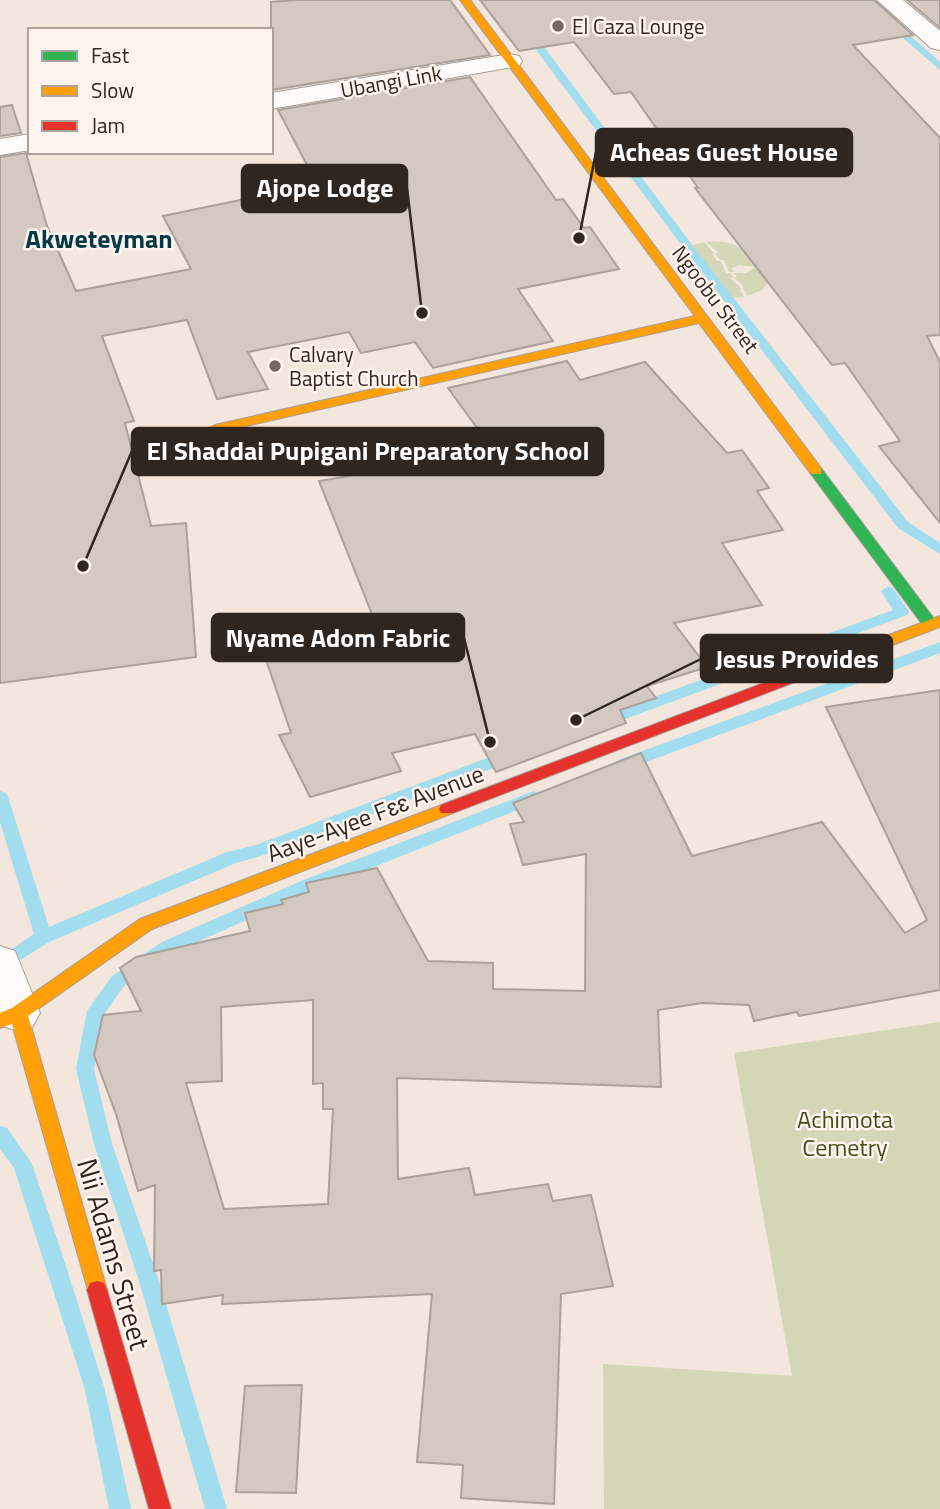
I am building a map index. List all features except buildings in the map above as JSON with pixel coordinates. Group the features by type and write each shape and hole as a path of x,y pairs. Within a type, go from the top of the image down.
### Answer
{"street":[{"name":"Ngoobu Street","path":"466,0 935,623"},
{"path":"889,0 940,43"},
{"name":"Ubangi Link","path":"273,101 510,61"},
{"path":"0,147 28,142"},
{"path":"215,429 704,318"},
{"name":"Aaye-Ayee Fɛɛ Avenue","path":"9,1017 146,924 935,623"},
{"path":"0,963 9,1017"},
{"name":"Nii Adams Street","path":"9,1017 160,1509"}],"green space":[{"path":"717,241 742,248 747,251 747,256 765,278 770,280 762,290 747,296 741,283 734,278 737,277 734,273 746,273 755,267 739,265 732,268 734,272 729,272 724,260 720,260 715,254 718,252 706,242"},
{"path":"704,242 717,261 721,261 726,273 733,277 730,278 742,289 740,290 744,297 730,298 691,246"},
{"name":"Achimota Cemetry","path":"940,1022 940,1509 604,1509 603,1364 792,1376 734,1053"}],"waterway":[{"path":"504,0 686,244 903,525 940,549"},
{"path":"864,0 940,67"},
{"path":"604,721 902,612 888,591"},
{"path":"624,764 940,647"},
{"path":"43,937 233,857 258,851 511,755"},
{"path":"0,797 32,894 43,937"},
{"path":"216,1509 149,1281 103,1144 85,1069 96,1011 118,981 168,947 307,886 534,797"},
{"path":"0,966 43,937"},
{"path":"0,1134 22,1164 54,1260 95,1390 120,1509"}],"traffic: fast":[{"path":"816,471 930,624"}],"traffic: slow":[{"path":"465,0 816,471"},
{"path":"215,429 704,318"},
{"path":"824,665 940,621"},
{"path":"0,1021 18,1013 146,924 447,809"},
{"path":"18,1013 97,1290"}],"traffic: jam":[{"path":"447,809 824,665"},
{"path":"97,1290 160,1509"}],"place":[{"name":"El Caza Lounge","path":"558,26"},
{"name":"Acheas Guest House","path":"579,238"},
{"name":"Ajope Lodge","path":"422,313"},
{"name":"Calvary Baptist Church","path":"275,366"},
{"name":"El Shaddai Pupigani Preparatory School","path":"83,566"},
{"name":"Jesus Provides","path":"576,720"},
{"name":"Nyame Adom Fabric","path":"490,742"}],"district":[{"name":"Akweteyman","path":"99,238"}]}
